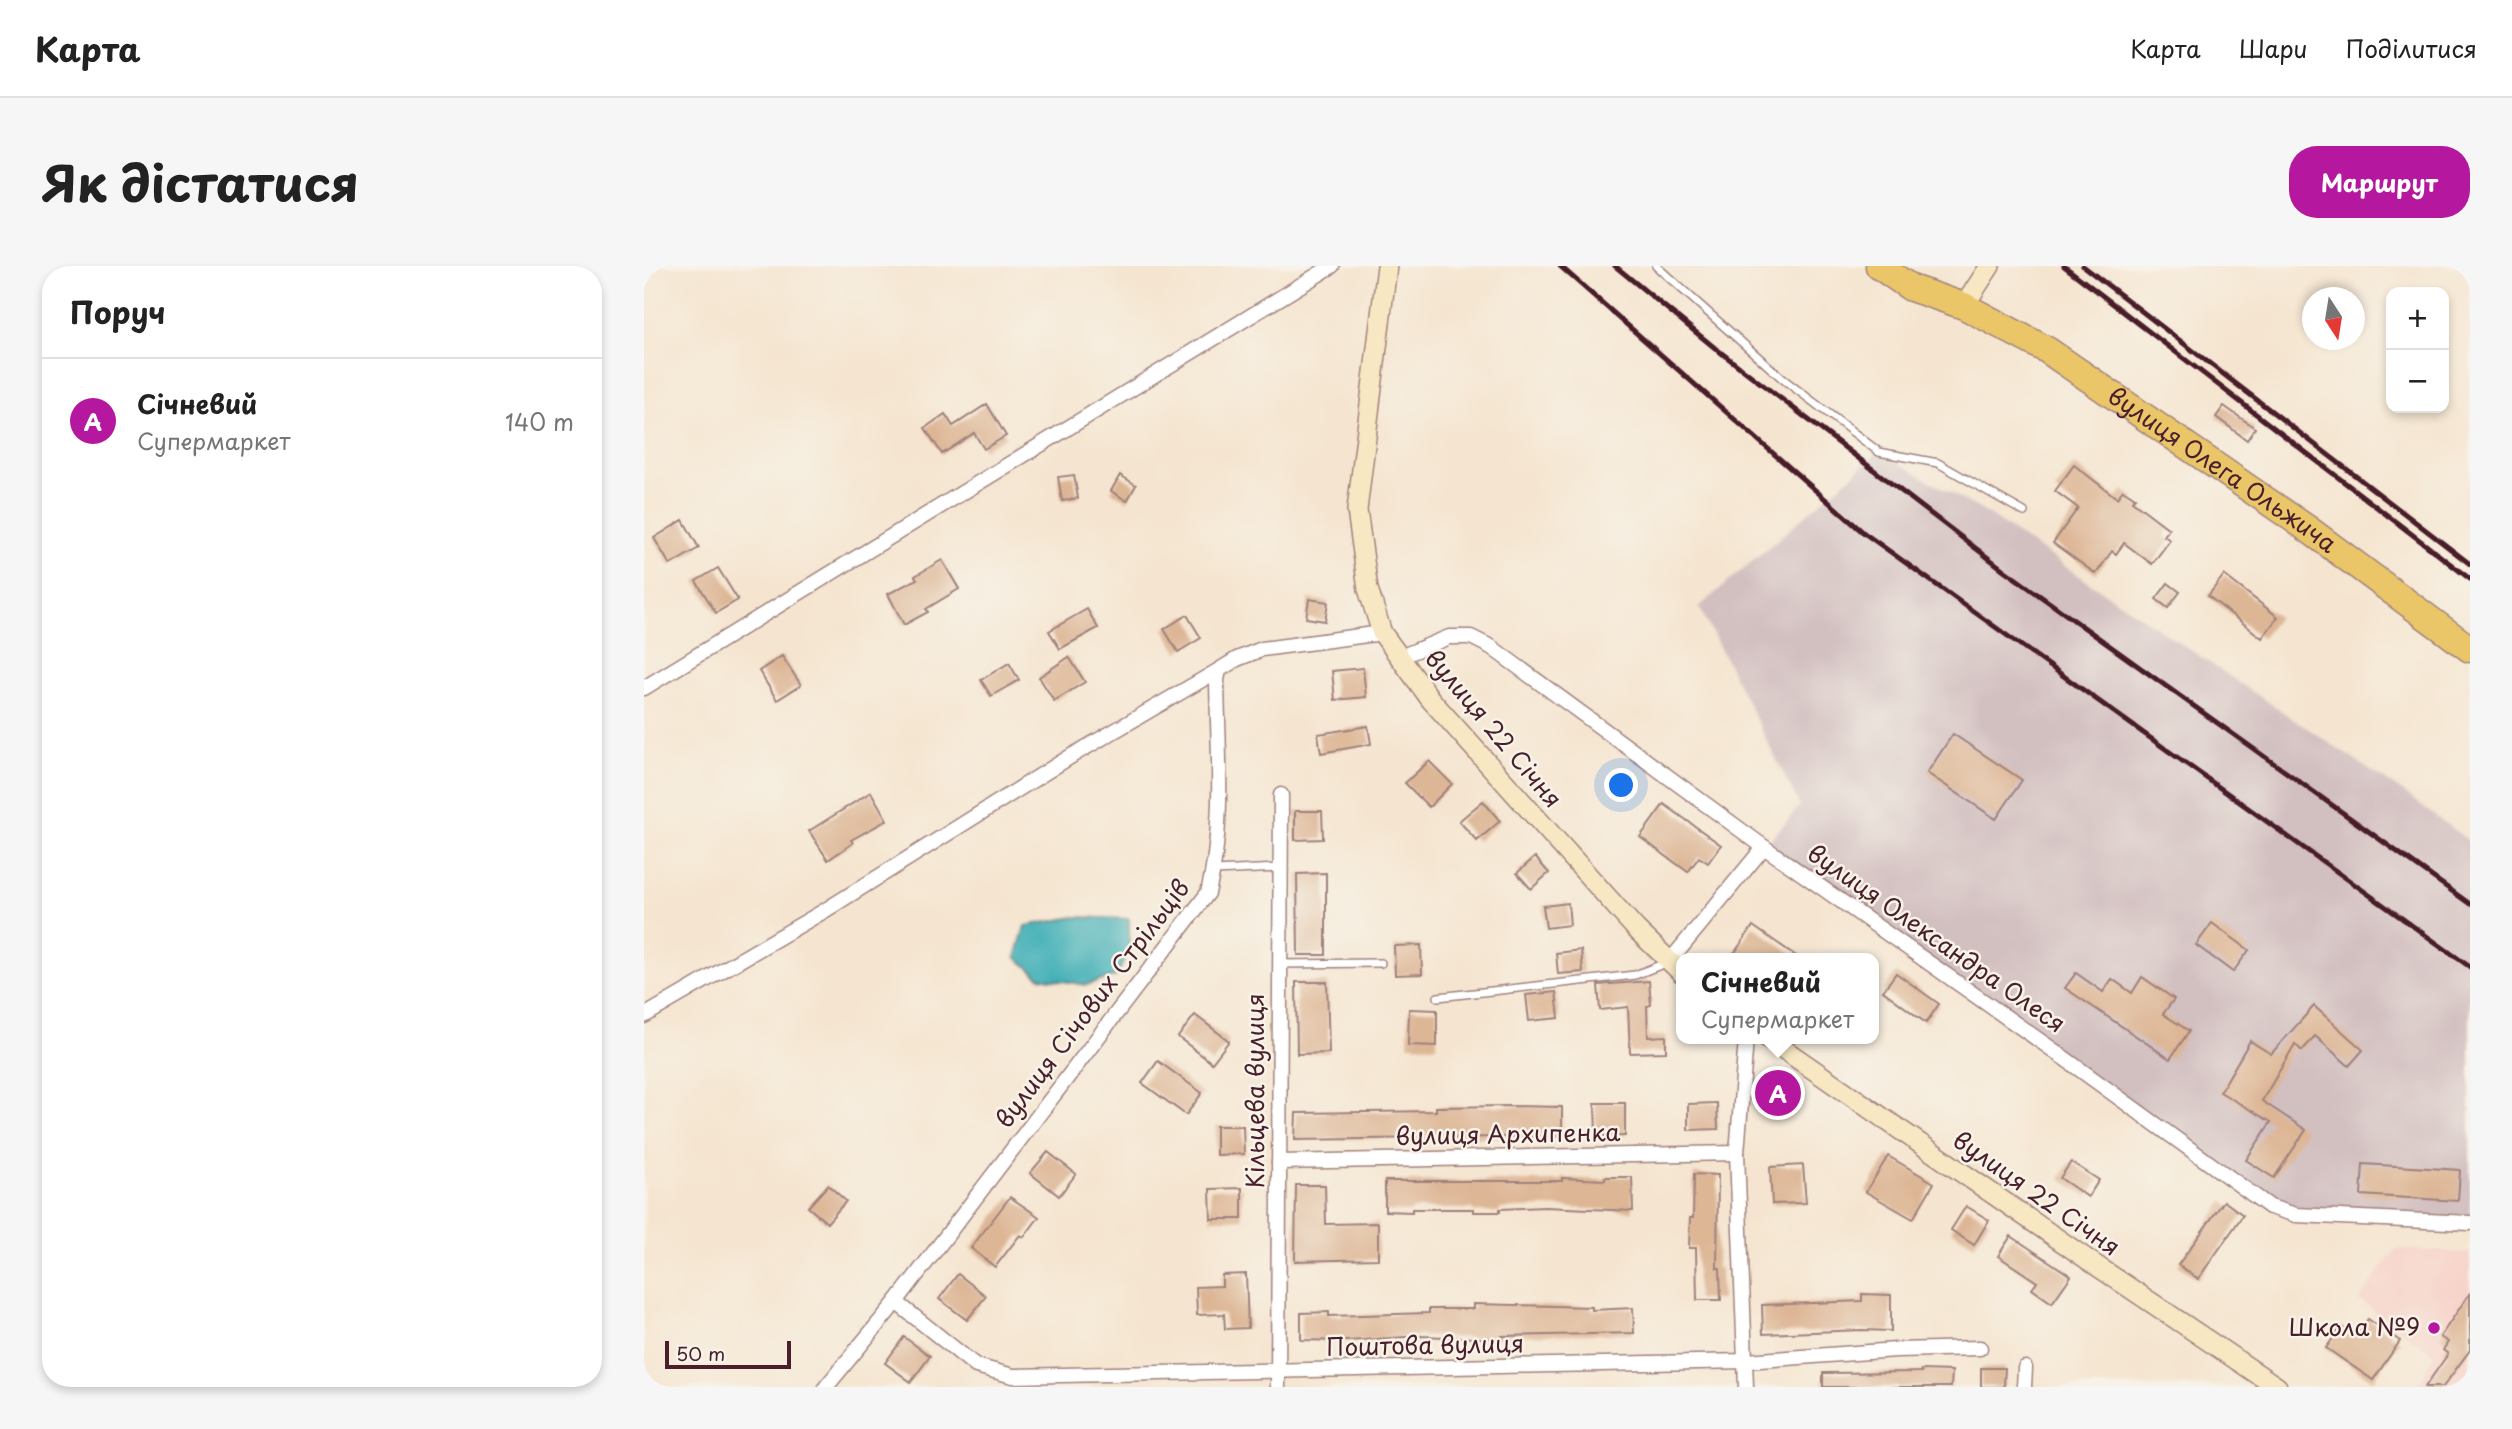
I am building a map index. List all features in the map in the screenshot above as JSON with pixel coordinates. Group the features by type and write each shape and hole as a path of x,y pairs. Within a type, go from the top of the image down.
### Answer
{"highway":[{"name":"вулиця Олега Ольжича","path":"1879,266 1911,288 1964,306 2047,350 2308,529 2470,649"}],"street":[{"path":"644,688 1332,266"},
{"name":"вулиця 22 Січня","path":"1387,266 1357,510 1368,589 1382,633 1431,701 1636,929 1676,967"},
{"path":"1964,306 1986,271"},
{"path":"644,1016 813,918 1073,755 1237,659 1262,649 1382,633"},
{"name":"вулиця Олександра Олеся","path":"1400,657 1448,638 1471,637 1491,647 1764,847 2053,1050 2270,1207 2296,1214 2470,1223"},
{"name":"вулиця Січових Стрільців","path":"826,1387 896,1301 1208,893 1219,825 1219,670"},
{"name":"Кільцева вулиця","path":"1278,1380 1281,795"},
{"path":"1686,953 1764,847"},
{"path":"1746,1044 1737,1153 1746,1387"},
{"name":"вулиця 22 Січня","path":"1776,1044 2277,1387"},
{"name":"вулиця Архипенка","path":"1279,1162 1737,1153"},
{"name":"Поштова вулиця","path":"896,1301 976,1366 1013,1376 1278,1380 1746,1361 1896,1350 1980,1348"},
{"path":"2024,1387 2025,1368"}],"lane":[{"path":"1656,266 1783,379 1879,452 1938,463 2024,512"},
{"path":"1213,871 1280,868"},
{"path":"1279,964 1381,963"},
{"path":"1438,998 1635,975 1676,967"}],"shaded area":[{"path":"1879,452 1981,510 2404,793 2470,842 2470,1223 2270,1207 1764,847 1800,806 1699,607"},
{"name":"Школа №9","path":"2396,1249 2470,1253 2470,1387 2416,1387 2435,1355 2359,1300"}],"water":[{"path":"1075,917 1129,919 1129,949 1117,976 1086,985 1040,977 1016,957 1025,926"}],"building":[{"path":"987,404 1006,436 984,449 974,433 942,454 925,428 945,414 953,426"},
{"path":"2224,406 2255,428 2247,440 2216,417"},
{"path":"2074,465 2117,498 2123,490 2135,498 2132,501 2169,529 2164,536 2170,540 2152,564 2124,543 2116,554 2112,551 2096,574 2053,543 2078,508 2055,491"},
{"path":"1074,475 1078,498 1062,501 1058,477"},
{"path":"1120,475 1136,485 1127,501 1111,491"},
{"path":"683,520 699,548 670,565 654,538"},
{"path":"942,560 959,589 926,609 928,612 904,625 888,594 917,579 915,576"},
{"path":"718,568 738,600 716,613 696,581"},
{"path":"2224,575 2278,617 2262,638 2208,596"},
{"path":"2168,583 2180,592 2168,608 2156,599"},
{"path":"1309,599 1328,602 1325,621 1306,618"},
{"path":"1087,609 1098,628 1060,649 1049,631"},
{"path":"1187,615 1201,638 1178,652 1164,629"},
{"path":"782,656 801,685 777,700 759,671"},
{"path":"1069,657 1085,682 1054,701 1039,677"},
{"path":"1009,663 1019,680 991,696 981,680"},
{"path":"1363,668 1366,697 1335,700 1332,671"},
{"path":"1368,726 1371,744 1321,753 1318,734"},
{"path":"1953,734 2022,780 1996,819 1927,773"},
{"path":"1429,761 1452,784 1429,807 1405,783"},
{"path":"871,792 887,820 851,840 853,843 828,860 809,831"},
{"path":"1483,801 1500,821 1477,841 1459,821"},
{"path":"1664,804 1721,845 1708,863 1699,857 1688,872 1640,837"},
{"path":"1295,811 1322,811 1323,839 1295,840"},
{"path":"1535,857 1549,873 1531,889 1517,873"},
{"path":"1326,873 1326,955 1298,955 1297,874"},
{"path":"1568,903 1570,925 1546,928 1543,906"},
{"path":"2212,923 2249,950 2233,972 2196,945"},
{"path":"1753,926 1792,953 1734,953"},
{"path":"1421,945 1422,974 1395,975 1394,946"},
{"path":"1581,950 1583,972 1558,974 1556,953"},
{"path":"1896,973 1939,1004 1926,1023 1883,991"},
{"path":"2076,973 2103,992 2112,979 2132,993 2142,977 2174,999 2163,1014 2189,1031 2170,1059 2065,988"},
{"path":"1649,981 1651,1005 1647,1006 1648,1037 1666,1036 1666,1052 1630,1053 1628,1007 1600,1010 1598,985"},
{"path":"1296,982 1327,982 1329,1053 1297,1054"},
{"path":"1556,992 1559,1018 1529,1021 1526,995"},
{"path":"2314,1006 2363,1050 2349,1066 2315,1036 2302,1051 2295,1044 2262,1101 2306,1130 2274,1178 2246,1160 2271,1122 2220,1092 2250,1041 2271,1054"},
{"path":"1409,1009 1437,1010 1437,1046 1408,1045"},
{"path":"1195,1015 1229,1041 1212,1063 1178,1037"},
{"path":"1158,1061 1202,1093 1186,1115 1142,1083"},
{"path":"1595,1103 1625,1103 1625,1136 1596,1136"},
{"path":"1717,1103 1718,1129 1688,1130 1688,1104"},
{"path":"1436,1107 1562,1107 1562,1136 1295,1140 1296,1113 1436,1111"},
{"path":"1216,1126 1243,1126 1244,1154 1216,1155"},
{"path":"1048,1152 1076,1174 1059,1196 1030,1173"},
{"path":"1888,1156 1934,1183 1913,1219 1866,1192"},
{"path":"2071,1162 2099,1180 2088,1197 2060,1178"},
{"path":"2363,1164 2460,1170 2458,1201 2361,1195"},
{"path":"1803,1165 1806,1203 1772,1204 1770,1167"},
{"path":"1694,1174 1718,1175 1717,1268 1720,1268 1721,1300 1697,1300 1696,1248 1689,1248"},
{"path":"1605,1177 1632,1177 1633,1211 1545,1207 1500,1209 1500,1212 1473,1212 1473,1209 1385,1211 1385,1181 1562,1181 1562,1178 1605,1180"},
{"path":"828,1185 846,1201 827,1223 808,1207"},
{"path":"1296,1185 1325,1185 1326,1224 1378,1223 1378,1259 1295,1261"},
{"path":"1242,1188 1242,1219 1211,1219 1210,1189"},
{"path":"1010,1197 1039,1217 1024,1237 1020,1235 995,1267 971,1248"},
{"path":"2224,1201 2243,1215 2198,1279 2178,1265"},
{"path":"1966,1206 1989,1220 1974,1245 1951,1230"},
{"path":"2011,1236 2071,1276 2052,1303 2032,1289 2037,1282 1998,1256"},
{"path":"958,1274 986,1296 967,1320 939,1299"},
{"path":"1246,1274 1248,1328 1225,1329 1224,1314 1197,1315 1196,1287 1222,1286 1222,1275"},
{"path":"2470,1293 2470,1350 2443,1387 2425,1387 2448,1354 2443,1350 2448,1342 2440,1337"},
{"path":"1862,1294 1891,1295 1891,1331 1763,1334 1762,1305 1862,1301"},
{"path":"1473,1304 1592,1307 1592,1310 1633,1308 1634,1333 1502,1336 1503,1339 1419,1336 1347,1341 1301,1340 1301,1313 1329,1312 1329,1316 1429,1313 1429,1309 1473,1309"},
{"path":"2368,1319 2400,1341 2373,1380 2326,1348 2341,1327 2356,1337"},
{"path":"904,1337 930,1356 911,1382 885,1363"},
{"path":"1981,1368 2005,1368 2004,1387 1981,1387"},
{"path":"1952,1371 1951,1387 1823,1387 1823,1373"}],"railway":[{"path":"1560,266 1864,533 2470,967"},
{"path":"1615,266 1715,348 2004,570 2470,904"},
{"path":"2064,266 2470,579"},
{"path":"2083,266 2470,564"},
{"path":"2465,266 2470,271"}],"place":[{"name":"Січневий","path":"1778,1093"},
{"name":"Школа №9","path":"2434,1328"}]}
